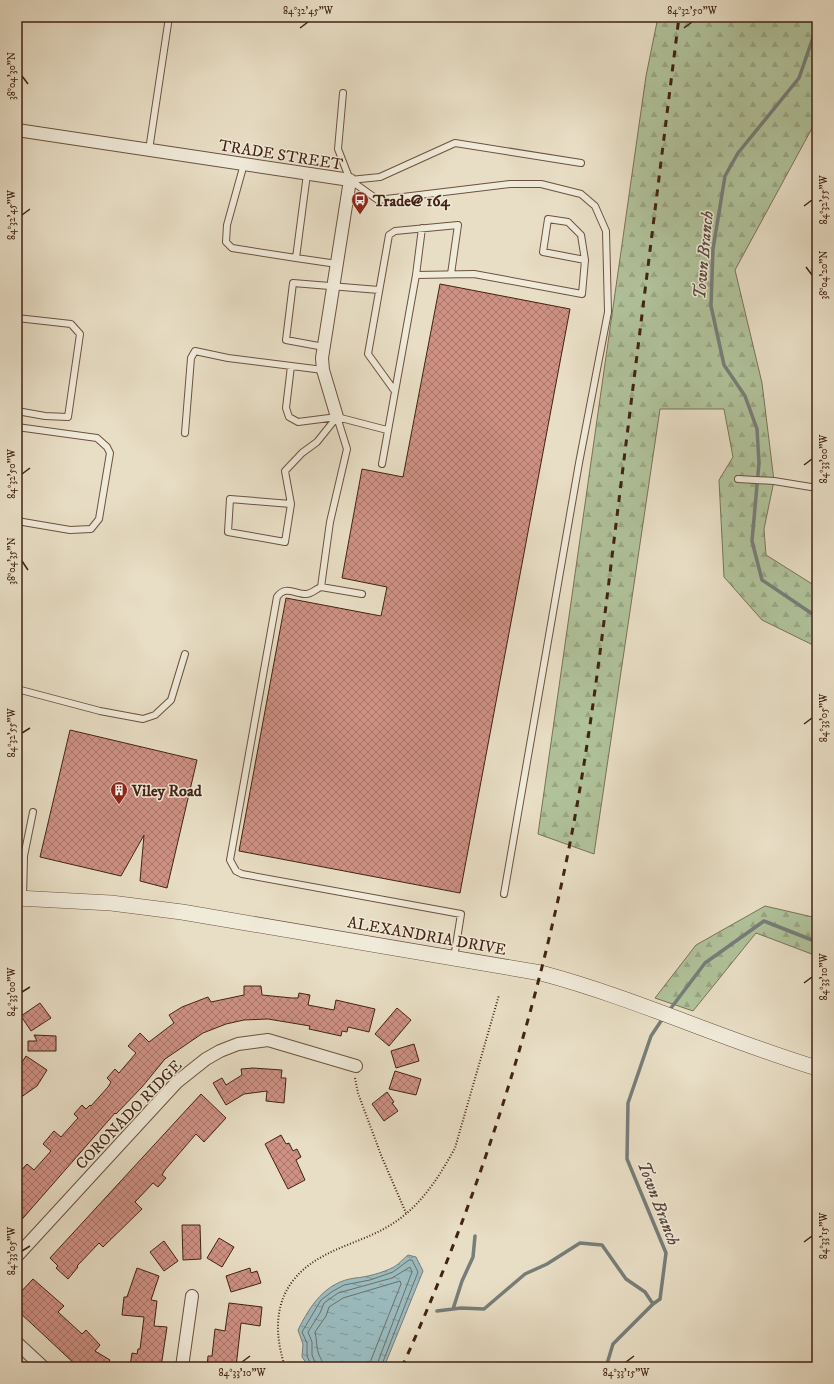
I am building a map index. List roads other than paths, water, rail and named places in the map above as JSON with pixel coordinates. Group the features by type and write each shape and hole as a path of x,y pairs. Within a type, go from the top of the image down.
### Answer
{"street":[{"name":"TRADE STREET","path":"17,130 350,180 322,358 323,370 337,417"},
{"name":"ALEXANDRIA DRIVE","path":"20,898 112,903 182,912 541,973 586,984 768,1053 817,1068"},
{"name":"CORONADO RIDGE","path":"17,1256 177,1082 206,1059 238,1044 268,1040 356,1066"},
{"path":"182,1367 192,1296"},
{"path":"17,1343 43,1367"}],"lane":[{"path":"149,150 169,17"},
{"path":"344,93 338,149 350,180 378,200 510,184 541,184 581,194 595,206 606,231 608,312 575,486 504,894"},
{"path":"350,180 380,177 455,143 581,163"},
{"path":"244,164 226,225 226,242 232,248 336,264"},
{"path":"296,258 307,174"},
{"path":"416,275 474,274 582,294 585,260 581,235 568,222 548,219 543,252 585,260"},
{"path":"394,390 368,354 389,236 396,231 458,225 451,274"},
{"path":"382,464 394,390 416,275 422,228"},
{"path":"324,347 286,340 293,283 379,290"},
{"path":"17,318 71,324 80,334 68,417 45,416 17,411"},
{"path":"185,433 191,358 195,351 228,358 323,370"},
{"path":"291,366 286,408 289,417 298,422 337,417 387,430"},
{"path":"291,504 230,499 228,532 285,542 291,504 285,471 302,453 317,442 337,417"},
{"path":"320,587 330,522 347,449 337,417"},
{"path":"17,427 97,438 107,447 110,453 99,519 91,529 70,530 17,521"},
{"path":"738,478 817,488"},
{"path":"362,594 320,587 308,594 285,590 280,592 277,597 230,854 232,866 236,871 242,874 461,914 454,958"},
{"path":"17,689 100,711 143,718 155,715 171,700 184,654"},
{"path":"20,898 24,856 33,812"}],"water":[{"path":"408,1255 416,1257 423,1271 384,1367 309,1367 302,1357 303,1344 298,1330 313,1304 320,1296 335,1284 344,1280 364,1277 394,1267"}],"waterway":[{"name":"Town Branch","path":"817,26 799,78 738,153 725,176 713,249 711,306 724,365 745,396 757,429 759,463 752,541 762,580 817,617"},
{"name":"Town Branch","path":"668,1012 705,963 764,921 817,942"},
{"name":"Town Branch","path":"606,1367 613,1344 653,1304 660,1299 666,1253 627,1159 628,1103 651,1036 663,1018"},
{"path":"453,1309 462,1281 473,1257 475,1236"},
{"path":"437,1311 461,1308 484,1309 525,1274 547,1264 580,1243 602,1245 626,1279 645,1292 653,1304"}],"railway":[{"path":"402,1367 429,1306 454,1243 499,1117 536,988 553,923 567,858 583,769 608,590 679,17"}],"place":[{"name":"Trade@ 164","path":"360,215"},
{"name":"Viley Road","path":"119,805"}]}
